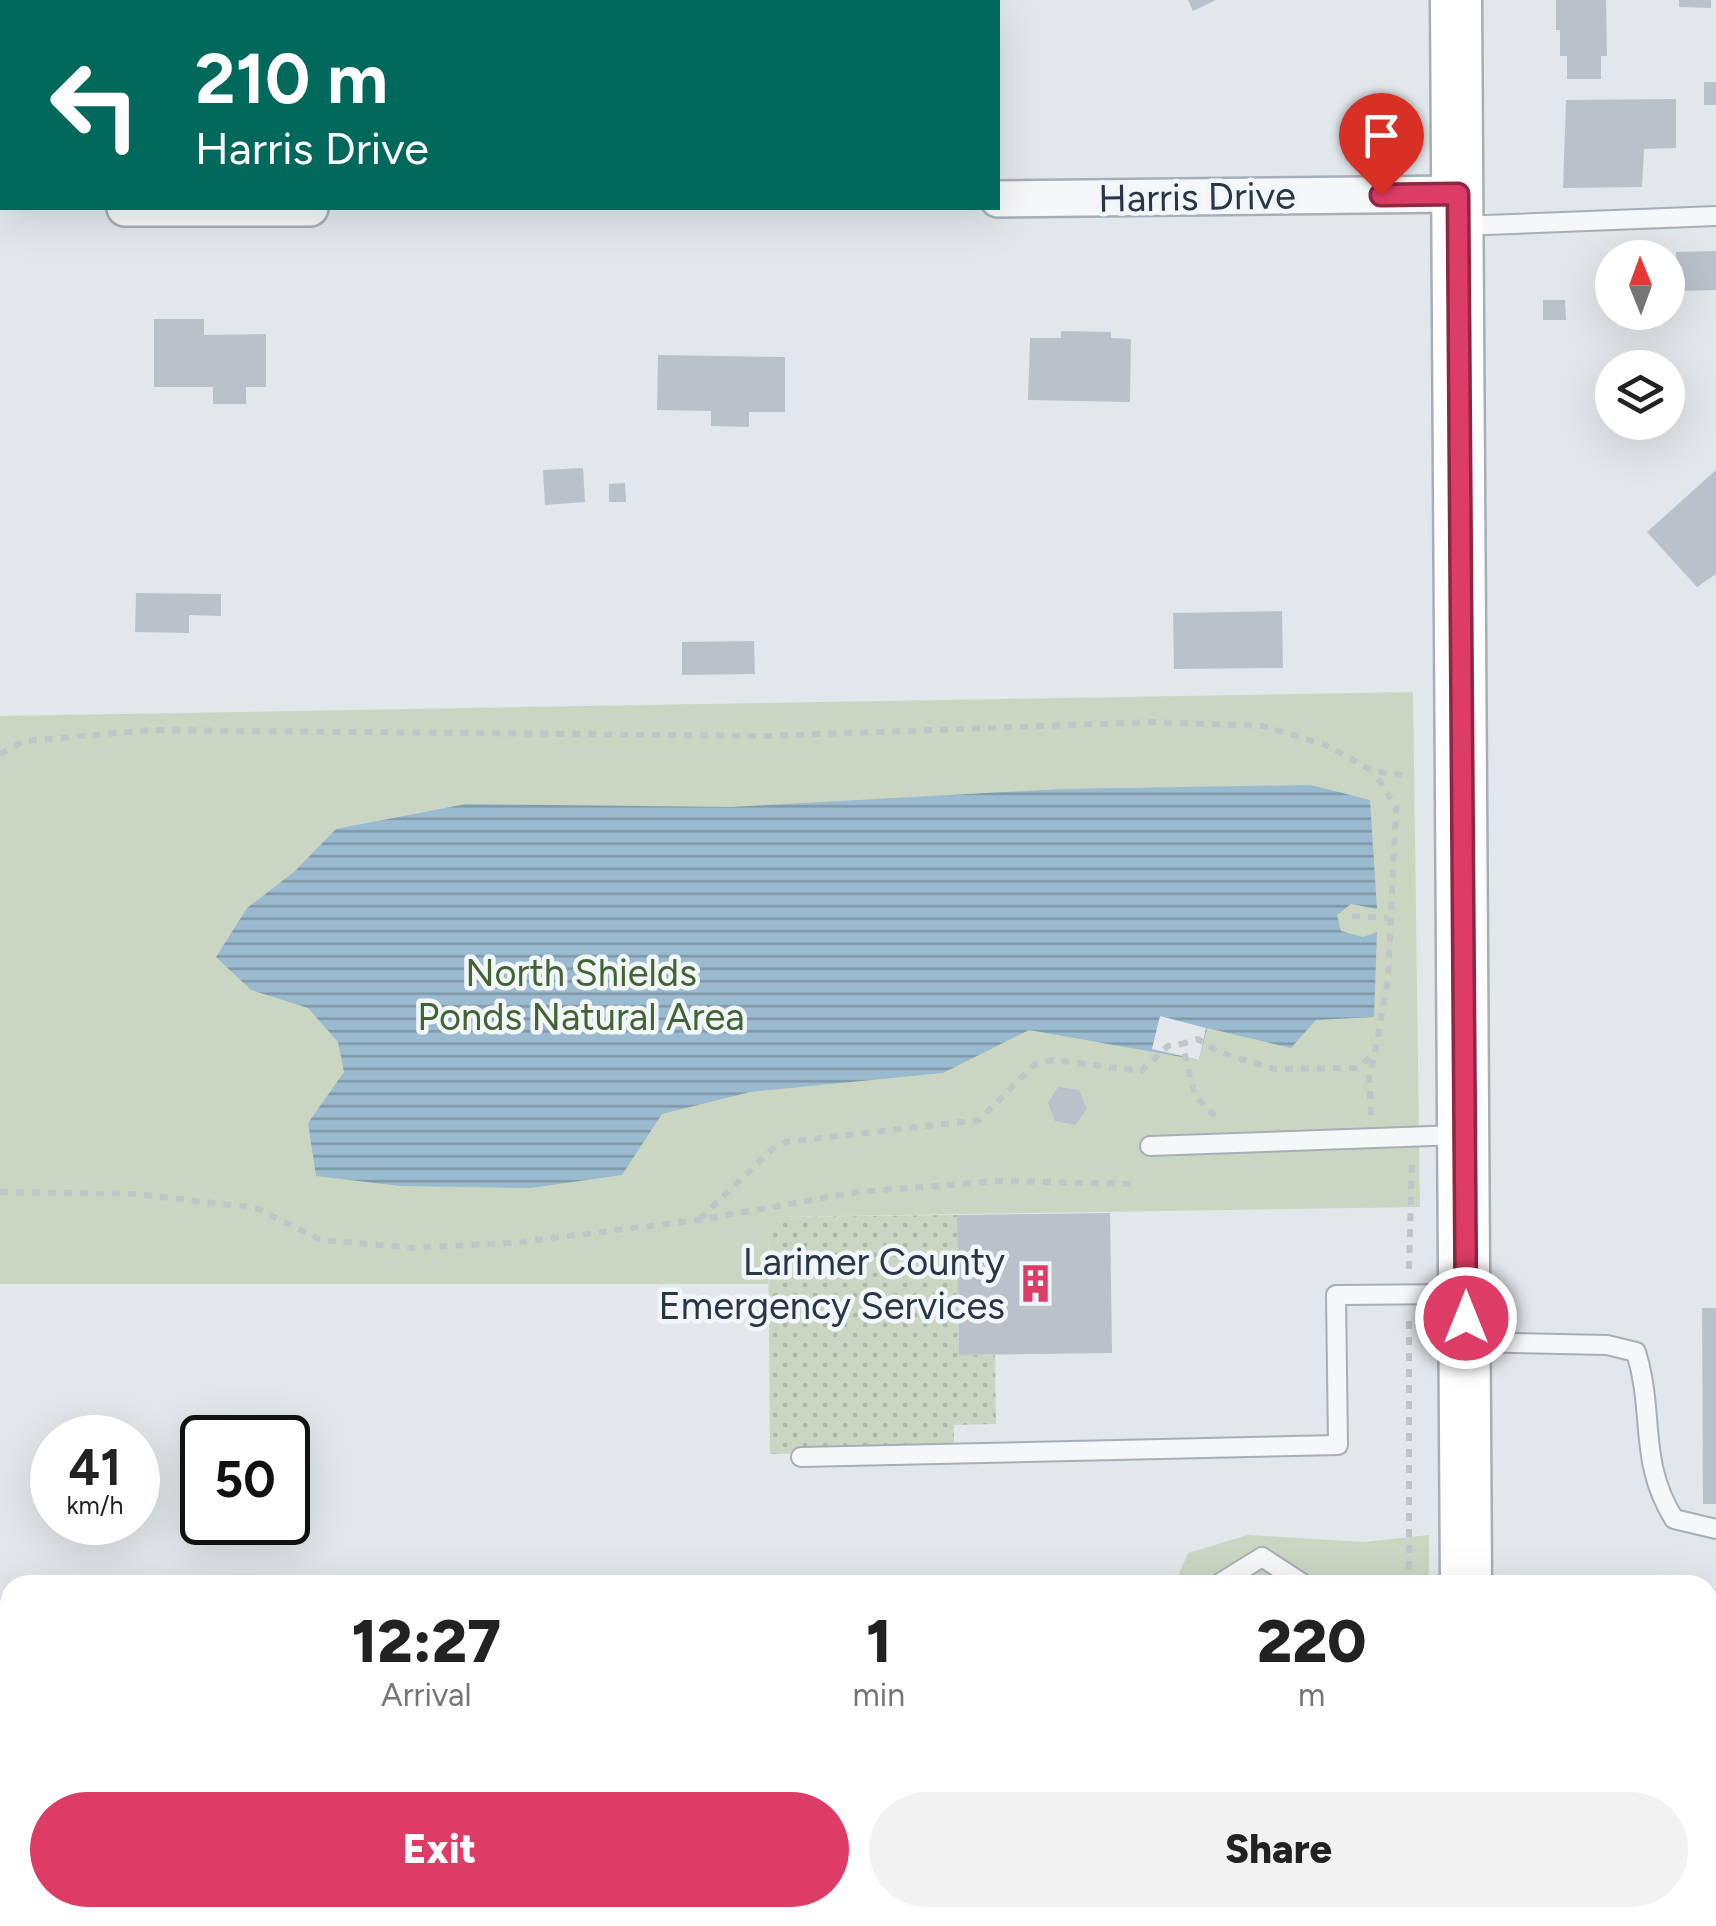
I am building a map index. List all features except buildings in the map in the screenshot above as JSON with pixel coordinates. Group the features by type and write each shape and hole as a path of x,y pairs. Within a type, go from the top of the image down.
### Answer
{"main road":[{"path":"1456,0 1466,1575"}],"street":[{"name":"Harris Drive","path":"1000,200 1458,210"}],"lane":[{"path":"1458,210 1716,216"},
{"path":"1150,1146 1466,1135"},
{"path":"801,1457 1338,1444 1336,1296 1636,1352 1644,1376 1648,1463 1656,1490 1674,1519 1716,1529"},
{"path":"1232,1575 1262,1557 1290,1575"}],"path":[{"path":"0,754 25,741 152,730 768,736 1154,722 1263,726 1326,746 1373,771 1409,776"},
{"path":"699,1220 772,1150 786,1142 978,1120 1034,1064 1053,1060 1141,1072 1154,1064 1168,1046 1198,1040 1218,1052 1275,1068 1357,1068 1375,1053 1388,979 1396,808 1373,771"},
{"path":"1352,916 1388,918"},
{"path":"1182,1044 1195,1096 1213,1116 1228,1121"},
{"path":"0,1192 136,1194 256,1208 321,1240 414,1248 510,1243 699,1220 857,1192 1000,1182 1136,1184"}],"green space":[{"name":"North Shields Ponds Natural Area","path":"1413,692 1420,1207 768,1217 768,1284 0,1284 0,716"},
{"path":"957,1215 959,1355 995,1355 996,1424 954,1425 954,1451 770,1454 768,1217"},
{"path":"1248,1535 1364,1542 1429,1535 1429,1575 1178,1575 1188,1553"}],"water":[{"path":"1311,785 1370,800 1377,909 1351,904 1337,915 1341,931 1363,937 1377,932 1374,1017 1316,1020 1291,1048 1207,1028 1199,1060 1029,1030 943,1073 750,1092 662,1114 622,1175 531,1188 400,1186 316,1176 308,1123 344,1072 338,1042 308,1008 251,990 216,957 247,908 294,872 336,829 466,804 730,807 1061,789"}],"pier":[{"path":"1160,1016 1206,1028 1199,1060 1152,1049"}],"place":[{"name":"Larimer County Emergency Services","path":"1035,1284"}],"route":[{"path":"1381,195 1458,194 1466,1318"}]}
